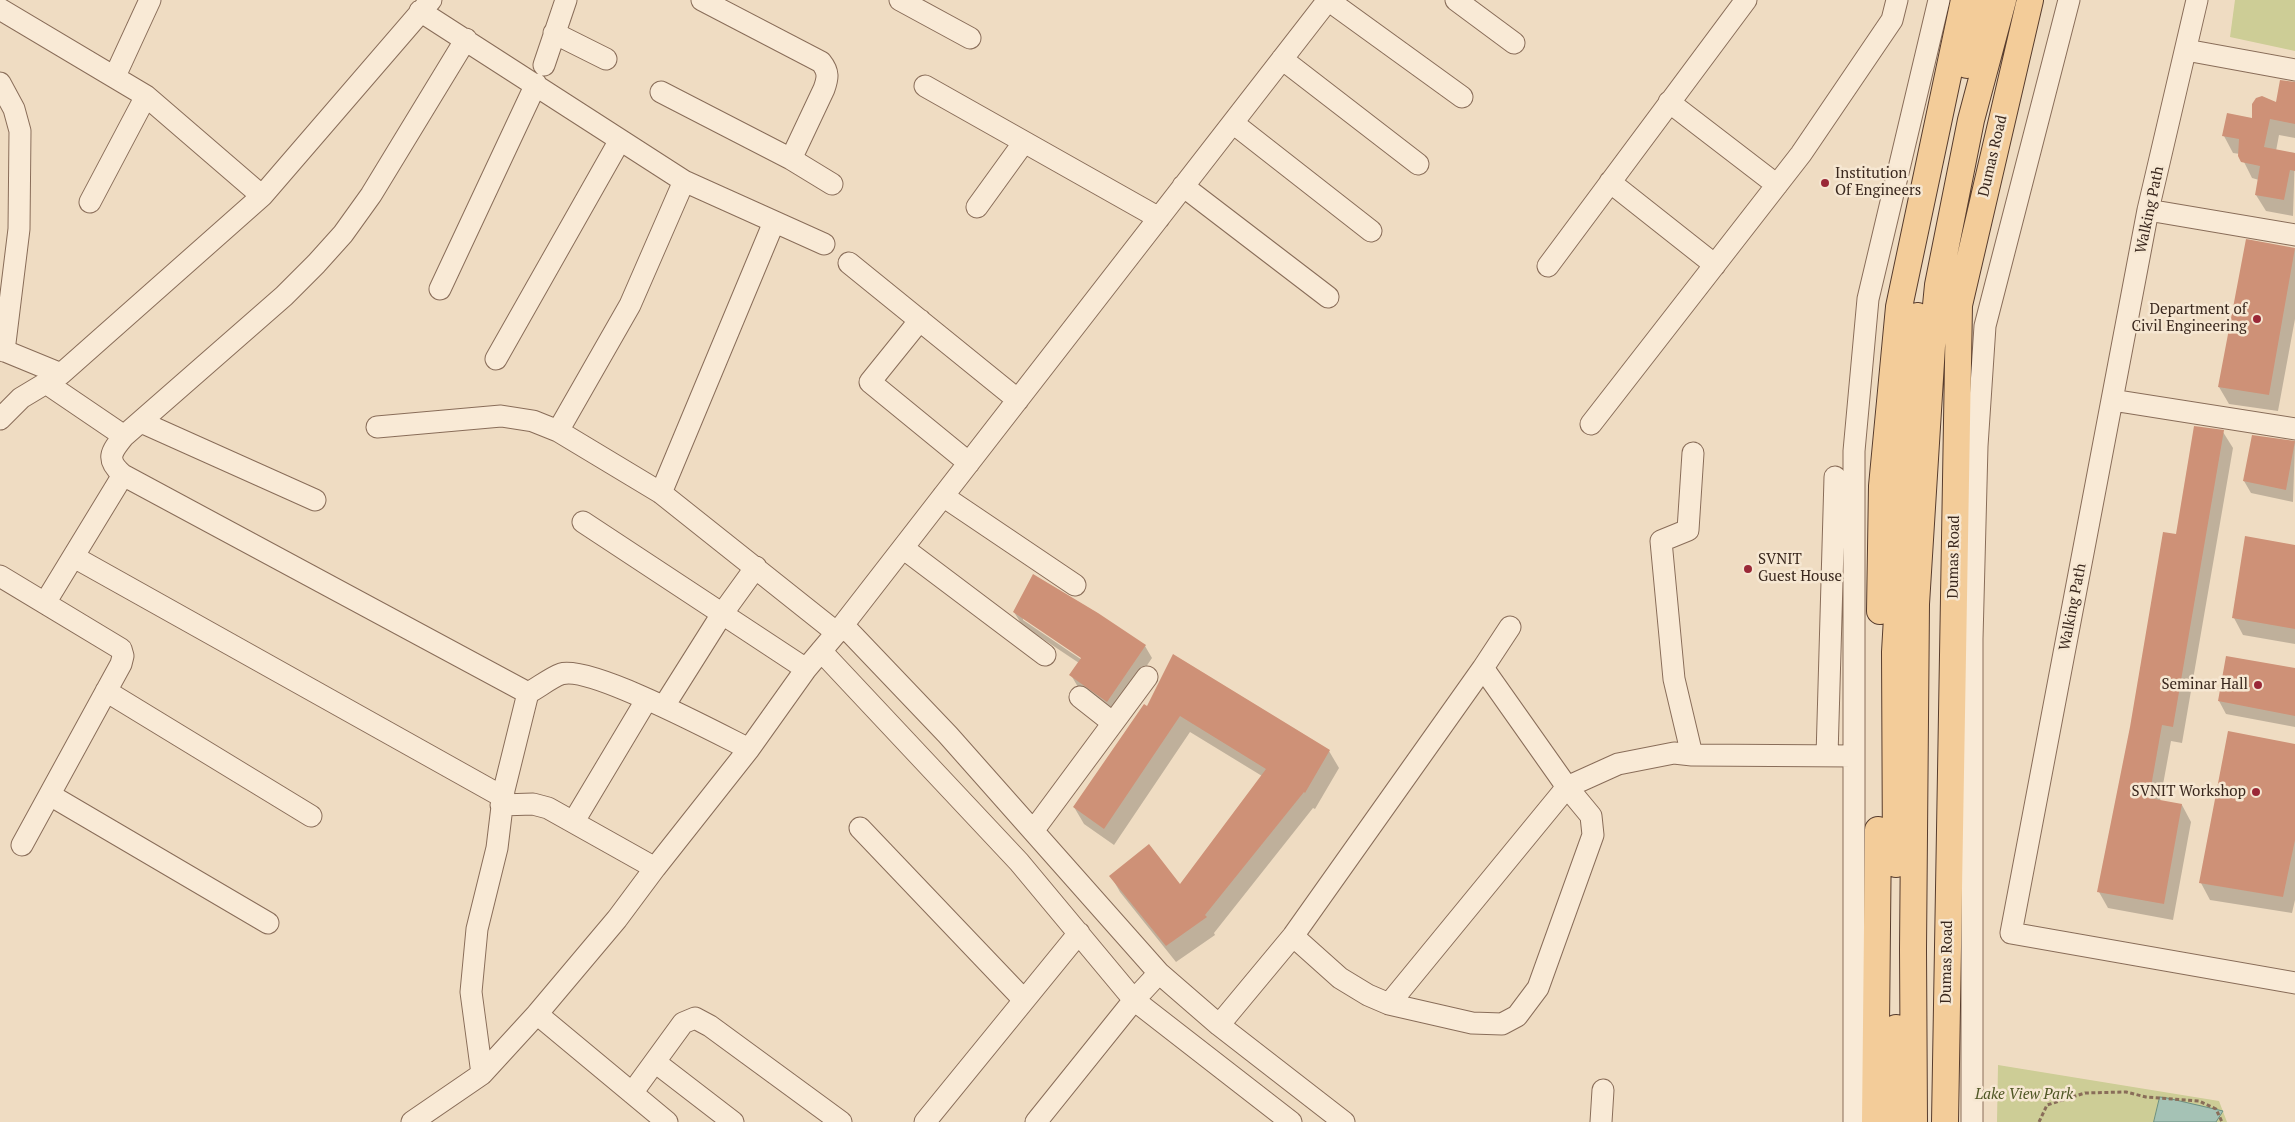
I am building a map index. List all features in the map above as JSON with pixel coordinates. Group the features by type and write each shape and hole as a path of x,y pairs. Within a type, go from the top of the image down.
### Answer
{"main road":[{"path":"1875,1122 1882,486 1899,307 1964,0"},
{"path":"1895,1122 1895,652 1912,358 1924,269 1955,114 1984,0"},
{"path":"1914,1122 1913,949 1916,604 1932,346 1938,286 1971,120 2003,0"},
{"name":"Dumas Road","path":"1945,1122 1959,304 2030,0"}],"street":[{"path":"115,76 150,0"},
{"path":"440,289 540,74 566,0"},
{"path":"702,0 821,62 827,70 828,78 824,89 791,160"},
{"path":"900,0 970,38"},
{"path":"412,1122 482,1074 537,1014 617,920 654,868 749,749 806,669 840,629 944,496 1328,0 1462,97"},
{"path":"1456,0 1514,43"},
{"path":"1591,424 1801,154 1892,20 1897,0"},
{"path":"1972,1122 1972,639 1981,371 1985,326 2069,0"},
{"name":"Walking Path","path":"2197,0 2148,210 2011,933 2295,983"},
{"path":"1548,266 1742,1"},
{"path":"1854,1122 1854,451 1868,299 1934,1"},
{"path":"0,419 21,398 54,378 262,196 425,6 466,40 540,74 620,140 684,181 824,244"},
{"path":"0,9 146,96 262,196"},
{"path":"554,33 606,59"},
{"path":"466,40 371,195 322,258 284,296 124,436 113,450 111,457 113,465 123,474 528,694"},
{"path":"2186,50 2295,70"},
{"path":"1282,59 1418,164"},
{"path":"0,83 14,110 20,131 19,229 2,350 54,378 124,436"},
{"path":"925,86 1159,218"},
{"path":"661,92 791,160 832,184"},
{"path":"90,202 146,96"},
{"path":"1669,102 1777,184"},
{"path":"1233,123 1372,232"},
{"path":"496,359 620,140"},
{"path":"977,207 1024,142"},
{"path":"558,431 630,304 684,181"},
{"path":"1610,182 1715,265"},
{"path":"1183,186 1328,297"},
{"path":"2148,210 2295,234"},
{"path":"662,493 774,222"},
{"path":"849,263 1018,400"},
{"path":"920,320 870,382 969,463"},
{"path":"2112,400 2295,429"},
{"path":"377,427 501,416 533,421 558,431 662,493 756,567 840,629 948,735 1159,973 1219,1026 1344,1122"},
{"path":"140,422 315,500"},
{"path":"1692,755 1674,679 1661,541 1688,530 1694,453"},
{"path":"45,603 74,558 123,474"},
{"path":"1828,756 1835,476"},
{"path":"944,496 1075,585"},
{"path":"583,522 806,669"},
{"path":"903,548 1045,655"},
{"path":"74,558 502,801 541,806 574,821 654,868"},
{"path":"574,821 656,703 756,567"},
{"path":"0,576 121,649 123,656 121,664 22,845"},
{"path":"1219,1026 1293,936 1510,628"},
{"path":"821,651 1019,862 1134,1000 1291,1122"},
{"path":"1293,936 1340,978 1368,995 1389,1004 1472,1023 1502,1024 1517,1016 1538,988 1545,974 1592,834 1591,816 1567,787 1483,668"},
{"path":"482,1074 471,992 478,929 497,848 502,801 528,694 562,674 579,673 656,703 749,749"},
{"path":"1033,831 1147,677"},
{"path":"106,692 311,816"},
{"path":"1080,697 1113,723"},
{"path":"1389,1004 1567,787 1618,764 1674,753 1692,755 1854,756"},
{"path":"50,795 268,923"},
{"path":"860,828 1024,1000"},
{"path":"925,1122 1079,933"},
{"path":"1036,1122 1134,1000 1159,973"},
{"path":"537,1014 666,1122"},
{"path":"632,1093 683,1022 695,1018 710,1026 841,1122"},
{"path":"655,1062 733,1122"},
{"path":"1600,1122 1604,1090"}],"path":[{"path":"2039,1122 2047,1105 2085,1093 2126,1092 2146,1097 2199,1101 2216,1109 2222,1122"}],"green space":[{"path":"2235,0 2295,0 2295,51 2230,37"},
{"name":"Lake View Park","path":"1998,1065 2219,1101 2227,1122 1997,1122"}],"shaded area":[{"path":"2160,1097 2223,1111 2216,1122 2154,1122"}],"building":[{"path":"2280,80 2295,82 2295,124 2270,119 2264,147 2295,153 2295,171 2290,170 2284,200 2255,195 2260,166 2241,162 2238,156 2239,139 2222,136 2227,113 2252,118 2252,104 2256,98 2262,96 2276,102"},
{"name":"Department of Civil Engineering","path":"2246,239 2295,248 2269,395 2218,387"},
{"path":"2194,426 2224,430 2173,727 2162,725 2149,798 2182,804 2164,904 2097,892 2130,727 2163,532 2176,534"},
{"path":"2252,435 2295,441 2286,490 2243,481"},
{"path":"2245,536 2295,545 2295,629 2232,618"},
{"path":"1033,574 1098,613 1146,645 1107,702 1069,675 1081,658 1013,612"},
{"path":"1173,654 1330,750 1305,793 1205,915 1207,917 1166,946 1109,876 1149,844 1180,884 1266,769 1180,716 1104,829 1073,807 1144,704 1147,706"},
{"name":"Seminar Hall","path":"2226,656 2295,668 2295,716 2218,701"},
{"name":"SVNIT Workshop","path":"2228,731 2295,744 2295,840 2283,897 2199,883"}],"place":[{"name":"Institution Of Engineers","path":"1825,183"},
{"name":"Department of Civil Engineering","path":"2257,319"},
{"name":"SVNIT Guest House","path":"1748,569"},
{"name":"Seminar Hall","path":"2258,685"},
{"name":"SVNIT Workshop","path":"2256,792"}]}
